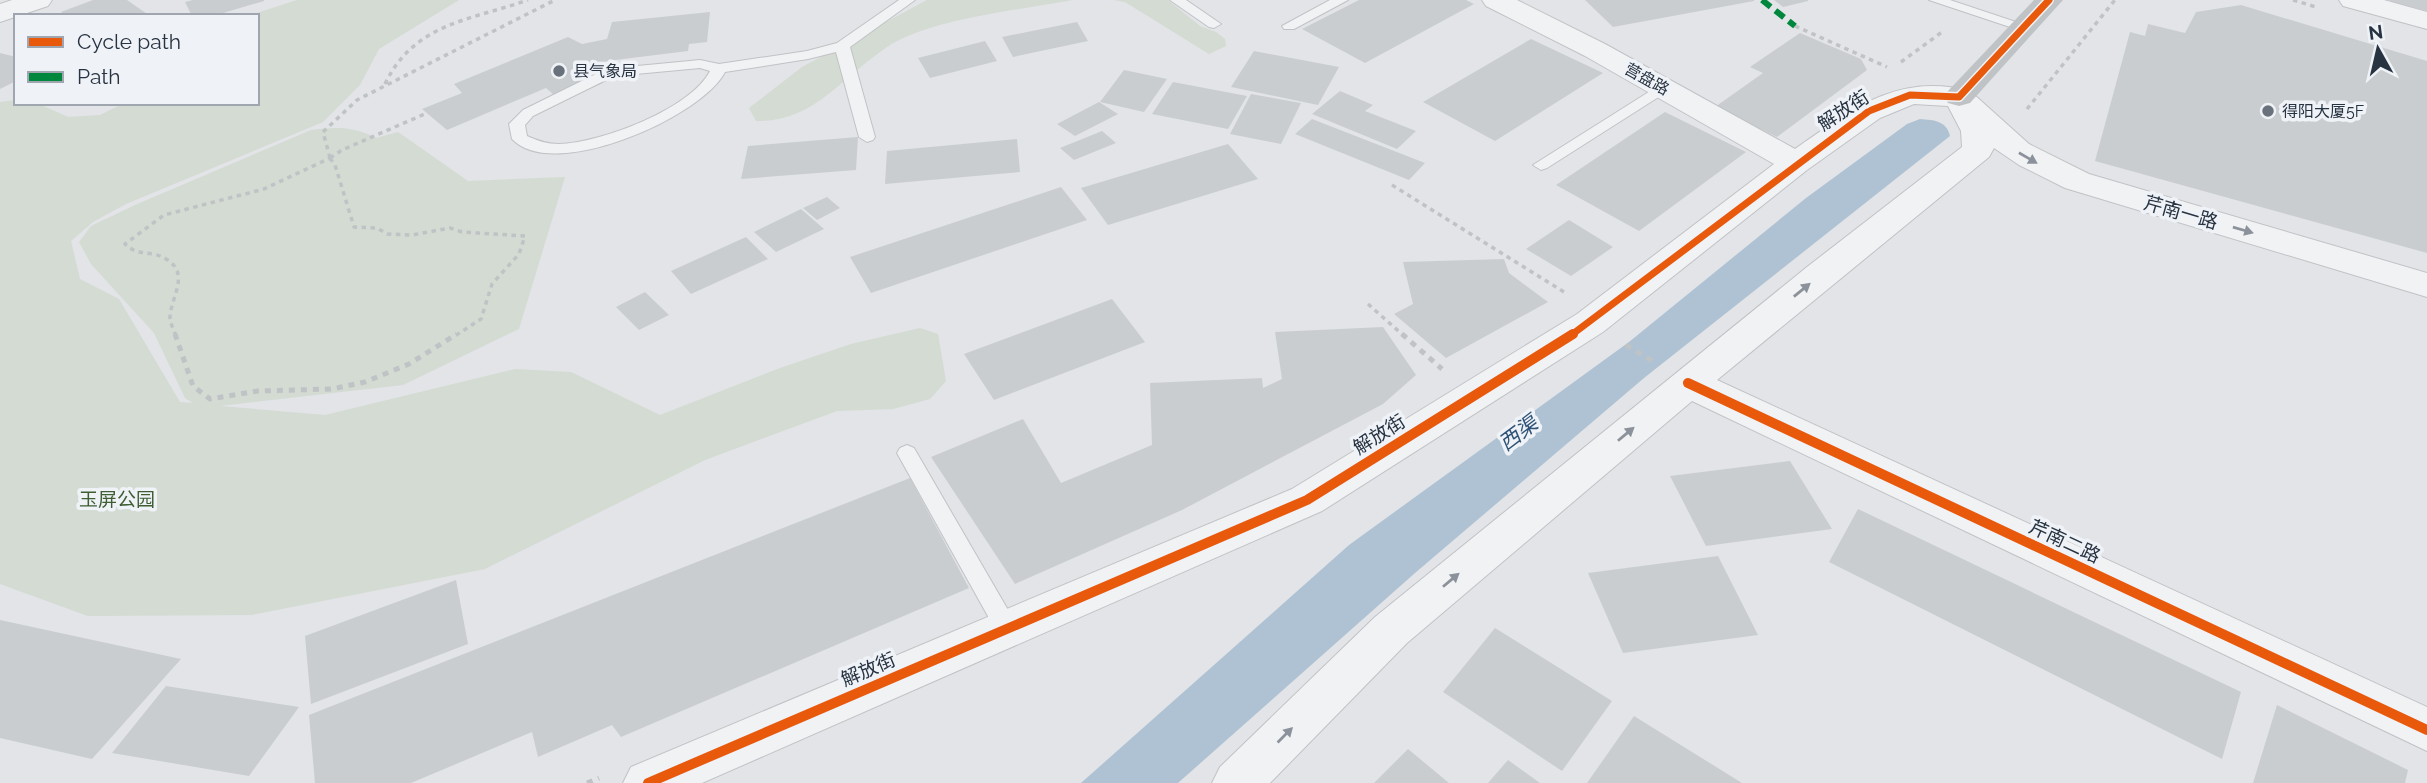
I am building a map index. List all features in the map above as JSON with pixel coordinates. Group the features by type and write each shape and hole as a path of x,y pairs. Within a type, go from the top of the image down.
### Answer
{"street":[{"path":"0,14 38,0"},
{"path":"1237,783 1391,630 1688,383 1978,150 1977,131 1959,97 2049,0"},
{"path":"2353,0 2427,21"},
{"name":"营盘路","path":"1507,1 1796,163"},
{"name":"解放街","path":"648,783 1307,500 1595,319 1796,163 1869,111 1910,95 1959,97"},
{"name":"芹南一路","path":"1959,97 2000,140 2027,160 2077,181 2427,285"},
{"name":"芹南二路","path":"1688,383 2427,730"}],"lane":[{"path":"719,68 717,77 701,92 667,114 608,139 565,149 540,148 520,139 517,124 528,114 611,72 667,65 700,64 719,68 808,55 842,46 908,0"},
{"path":"1177,0 1214,24"},
{"path":"1289,26 1341,0"},
{"path":"1936,0 2024,27"},
{"path":"842,46 867,137"},
{"path":"1541,164 1663,88"},
{"path":"907,453 1007,629"}],"path":[{"path":"385,85 399,55 409,46 459,21 528,0"},
{"path":"427,113 378,134 330,159 267,188 183,205 141,228 125,244 133,252 165,258 177,270 179,287 170,319 192,386 210,399 258,391 331,389 365,382 409,365 481,319 492,284 519,254 525,236 461,232 450,228 412,235 387,234 377,229 354,227 335,165 330,159 323,132 356,100 555,0"},
{"path":"1882,75 1971,12"},
{"path":"1795,26 1891,69"},
{"path":"1392,185 1688,383"},
{"path":"1368,304 1451,376"},
{"path":"587,783 600,778"}],"green space":[{"name":"玉屏公园","path":"297,0 459,0 379,49 360,85 323,122 126,204 93,222 71,241 80,279 119,299 180,402 193,403 185,398 154,333 91,264 79,242 91,226 135,205 311,130 336,128 360,131 376,138 398,132 468,181 565,177 519,329 403,385 220,406 325,415 515,369 571,372 660,415 780,368 851,344 920,328 938,334 946,381 930,399 893,409 837,411 705,460 485,569 252,615 88,616 0,584 0,102 14,100 14,105 41,105 68,117 100,115 120,105 259,105 259,14 254,14"},
{"path":"927,0 1072,0 950,22 905,37 887,47 811,106 776,120 756,121 749,108 802,67"},
{"path":"1113,0 1168,0 1200,26 1225,39 1226,46 1209,54 1125,2"}],"water":[{"name":"西渠","path":"1920,119 1943,124 1950,136 1644,378 1415,573 1178,783 1081,783 1349,545 1629,342 1806,198 1907,124"}],"building":[{"path":"93,0 127,0 147,14 64,14 61,12"},
{"path":"264,0 220,14 191,14 185,2"},
{"path":"1359,0 1466,0 1474,4 1365,63 1302,29"},
{"path":"1585,0 1754,0 1754,1 1613,27"},
{"path":"1774,0 1808,0 1808,1 1783,7"},
{"path":"2427,0 2427,11 2390,1"},
{"name":"得阳大厦5F","path":"2241,5 2427,61 2427,253 2095,161 2130,32 2145,36 2148,24 2185,33 2196,12"},
{"path":"710,12 707,42 689,44 688,51 607,61 583,71 603,83 561,101 546,88 447,130 422,109 462,93 454,84 568,37 582,44 607,39 612,22"},
{"path":"1077,22 1088,41 1013,57 1002,37"},
{"path":"1800,33 1861,59 1867,70 1777,137 1715,107 1763,73 1750,67"},
{"path":"1531,39 1603,73 1495,141 1423,102"},
{"path":"985,41 997,61 930,78 918,58"},
{"path":"1254,51 1339,67 1318,105 1231,87"},
{"path":"0,53 14,56 14,82 0,89"},
{"path":"1124,70 1167,79 1144,112 1100,102"},
{"path":"1173,82 1247,96 1228,129 1152,114"},
{"path":"1340,91 1373,105 1365,111 1416,131 1397,149 1312,114"},
{"path":"1251,94 1301,103 1281,144 1230,134"},
{"path":"1099,102 1118,114 1075,136 1057,124"},
{"path":"1665,112 1746,152 1639,231 1556,185"},
{"path":"1312,119 1425,163 1409,180 1295,134"},
{"path":"1102,131 1116,143 1074,160 1060,148"},
{"path":"858,137 856,170 741,179 748,146"},
{"path":"1017,139 1020,172 885,184 887,151"},
{"path":"1228,144 1258,179 1108,225 1081,188"},
{"path":"1061,187 1087,220 871,293 850,257"},
{"path":"827,197 840,208 817,220 803,208"},
{"path":"801,209 824,229 776,252 754,232"},
{"path":"1569,220 1613,247 1571,276 1526,249"},
{"path":"746,237 768,259 691,294 671,271"},
{"path":"1504,259 1509,273 1548,302 1446,358 1394,314 1413,304 1403,262"},
{"path":"645,292 669,315 639,330 616,307"},
{"path":"1112,299 1145,342 994,400 964,354"},
{"path":"1383,327 1416,375 1383,404 1182,510 1015,584 931,457 1023,419 1061,483 1152,445 1150,383 1262,378 1263,388 1282,379 1275,332"},
{"path":"1790,461 1832,529 1706,546 1670,476"},
{"path":"910,478 969,588 621,737 612,725 538,757 532,732 411,783 315,783 309,715"},
{"path":"1858,509 2241,692 2222,759 1829,562"},
{"path":"1718,556 1758,635 1623,653 1588,573"},
{"path":"456,580 468,644 311,704 305,636"},
{"path":"0,620 181,659 92,759 0,738"},
{"path":"1495,628 1612,701 1562,771 1443,692"},
{"path":"166,686 299,707 249,776 112,753"},
{"path":"2277,705 2408,770 2405,783 2253,783"},
{"path":"1634,716 1742,783 1587,783"},
{"path":"1408,749 1449,783 1374,783"},
{"path":"1508,760 1540,783 1488,783"}],"marked path":[{"path":"1762,0 1795,26"}],"cycle path":[{"path":"648,783 1307,500 1590,323 1796,163 1869,111 1910,95 1959,97 2049,0"},
{"path":"1688,383 2427,730"}],"place":[{"name":"县气象局","path":"559,71"},
{"name":"得阳大厦5F","path":"2268,111"}]}
